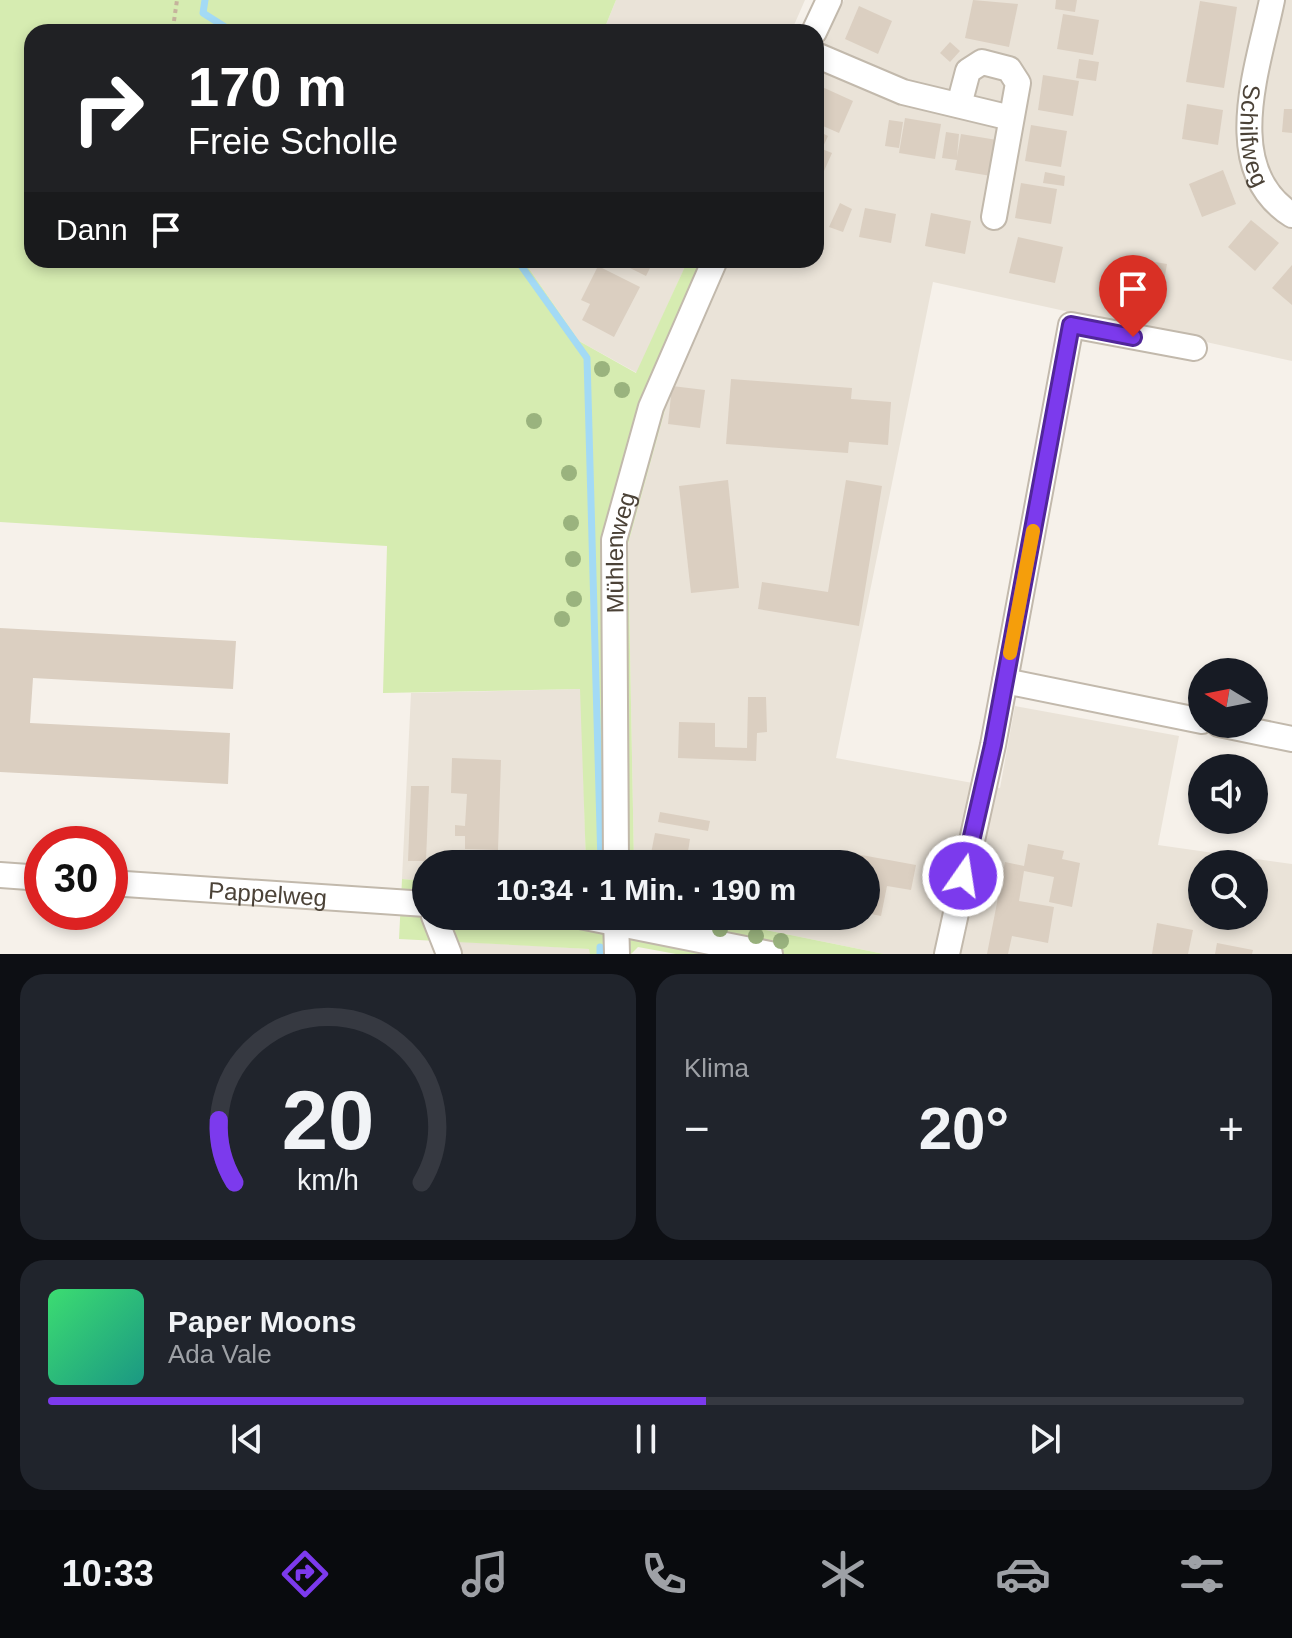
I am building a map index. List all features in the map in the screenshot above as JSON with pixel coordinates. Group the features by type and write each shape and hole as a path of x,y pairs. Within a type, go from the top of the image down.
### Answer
{"street":[{"path":"818,24 829,0"},
{"name":"Schilfweg","path":"1272,0 1247,121 1256,168 1270,192 1292,215"},
{"path":"824,58 903,92 1011,118"},
{"path":"959,105 968,71 982,62 1009,69 1018,83 994,217"},
{"name":"Mühlenweg","path":"616,850 614,540 651,407 712,268"},
{"path":"947,954 1005,681 1071,325 1194,348"},
{"path":"1005,681 1188,718"},
{"path":"1268,734 1292,739"},
{"path":"0,875 24,877"},
{"name":"Pappelweg","path":"128,884 412,903"},
{"path":"440,930 449,954"},
{"path":"616,930 617,954"},
{"path":"661,930 770,954"}],"path":[{"path":"174,21 177,0"}],"shaded area":[{"path":"616,0 805,0 794,24 606,24"},
{"path":"844,0 1292,0 1292,361 933,282 836,758 1000,788 1015,706 1179,736 1158,845 1193,850 1188,850 1188,930 1268,930 1268,861 1292,864 1292,954 884,954 765,930 880,930 880,850 634,850 628,544 672,384 723,268 824,268 824,44"},
{"path":"529,268 684,268 637,373 579,341"},
{"path":"581,689 586,850 412,850 412,880 402,879 411,693"},
{"path":"449,941 590,949 590,954 449,954"}],"green space":[{"path":"0,0 616,0 606,24 24,24 24,268 529,268 579,341 636,373 684,268 723,268 672,384 628,544 634,850 586,850 580,689 383,693 387,546 0,522"},
{"path":"402,879 412,880 412,930 765,930 884,954 676,954 638,947 631,954 590,954 589,949 399,939"}],"building":[{"path":"973,0 1018,4 1009,47 965,38"},
{"path":"1056,0 1077,0 1075,12 1055,9"},
{"path":"1200,1 1237,7 1224,88 1186,82"},
{"path":"859,6 892,21 878,54 845,39"},
{"path":"1063,14 1099,20 1093,55 1057,49"},
{"path":"950,42 960,51 950,62 940,53"},
{"path":"1079,59 1099,62 1096,81 1076,78"},
{"path":"1043,75 1079,81 1073,116 1038,110"},
{"path":"824,88 853,101 839,133 824,126"},
{"path":"1187,104 1223,110 1218,145 1182,139"},
{"path":"1284,109 1292,109 1292,133 1282,132"},
{"path":"905,118 941,124 935,159 899,153"},
{"path":"889,120 903,122 899,148 885,146"},
{"path":"1031,125 1067,131 1061,167 1025,161"},
{"path":"946,132 959,134 957,157 961,134 997,140 991,176 955,170 957,160 942,158"},
{"path":"824,150 832,153 824,171"},
{"path":"1223,170 1236,204 1202,217 1189,184"},
{"path":"1045,172 1065,176 1064,186 1043,183"},
{"path":"1021,183 1057,189 1051,224 1015,218"},
{"path":"840,203 852,209 843,232 829,227"},
{"path":"865,208 896,214 891,243 859,237"},
{"path":"931,213 971,221 965,254 925,246"},
{"path":"1251,220 1279,243 1255,271 1228,247"},
{"path":"1018,237 1063,247 1055,283 1009,273"},
{"path":"1131,258 1167,264 1161,299 1125,294"},
{"path":"1292,265 1292,305 1272,288"},
{"path":"597,268 640,287 614,337 582,320 590,304 581,300"},
{"path":"630,268 650,268 646,276"},
{"path":"731,379 852,388 851,399 891,402 888,445 849,442 848,453 726,444"},
{"path":"672,386 705,390 700,428 668,424"},
{"path":"728,480 739,588 691,593 679,486"},
{"path":"846,480 882,486 859,626 758,609 762,582 828,592"},
{"path":"0,628 236,641 233,689 33,678 30,723 230,733 228,784 0,772"},
{"path":"748,697 766,697 767,732 757,733 756,761 678,758 679,722 715,723 715,747 747,748"},
{"path":"452,758 501,760 498,850 465,849 465,836 455,836 455,825 465,826 467,794 451,793"},
{"path":"411,786 429,786 426,850 412,850 412,861 408,861"},
{"path":"660,812 710,821 708,831 658,822"},
{"path":"655,833 690,839 688,850 652,850"},
{"path":"1028,844 1064,851 1062,859 1080,863 1072,907 1049,902 1054,877 1024,871 1019,901 1054,907 1048,943 1012,936 1008,954 987,954 1005,862 1024,866"},
{"path":"880,858 916,865 911,890 887,886 881,916"},
{"path":"1157,923 1193,930 1188,954 1152,954"},
{"path":"1217,943 1253,950 1252,954 1215,954"}],"waterway":[{"path":"205,0 203,13 220,24"},
{"path":"523,268 587,358 601,850"},
{"path":"600,947 600,954"}],"slow traffic":[{"path":"1010,653 1033,531"}],"route":[{"path":"963,876 993,745 1071,325 1133,337"}]}
